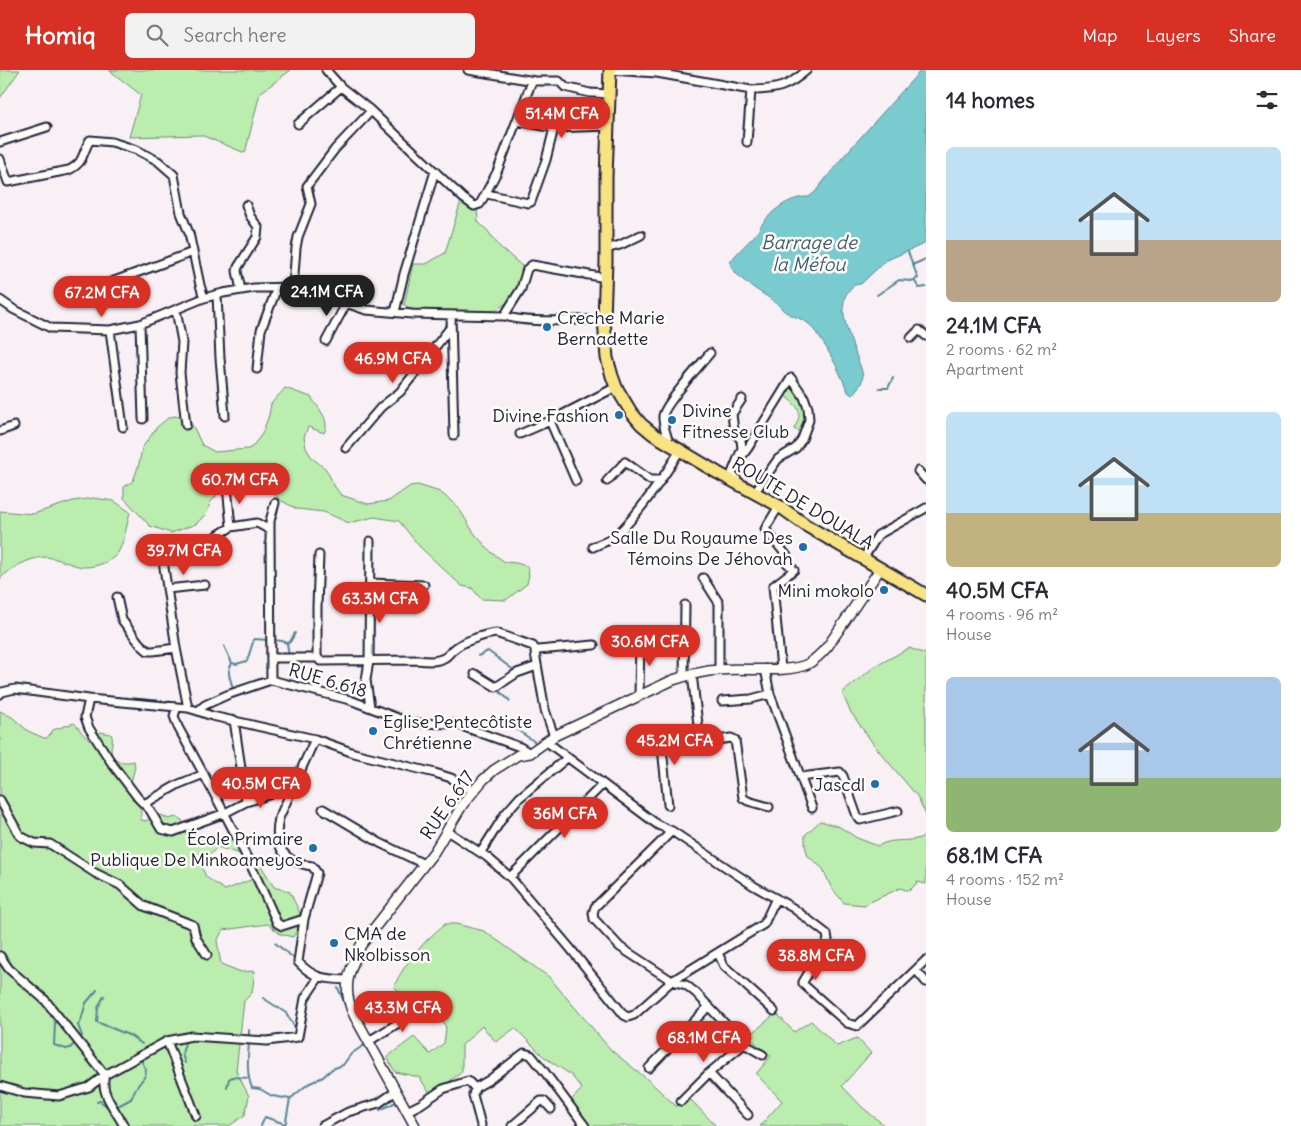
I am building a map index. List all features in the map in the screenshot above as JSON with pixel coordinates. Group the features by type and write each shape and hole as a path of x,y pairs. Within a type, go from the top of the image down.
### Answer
{"highway":[{"name":"ROUTE DE DOUALA","path":"610,70 604,320 607,358 616,387 631,412 641,424 669,444 779,506 807,526 926,595"}],"street":[{"path":"326,70 341,87 371,111 463,198 474,206 480,204 487,194 532,81"},
{"path":"464,70 503,73 532,81 559,81 565,88 590,93 609,94"},
{"path":"610,70 657,73 751,90 782,87 794,81 807,70"},
{"path":"298,124 341,87"},
{"path":"747,142 751,90"},
{"path":"293,287 298,237 311,204 308,186 335,149 371,111"},
{"path":"517,121 554,128 608,126"},
{"path":"0,142 47,127"},
{"path":"487,194 528,203 531,202 546,160 554,128"},
{"path":"0,159 8,182 69,170 76,166 84,156 90,140 112,142 149,156 165,166 174,175 181,213 194,252 204,298"},
{"path":"395,312 404,274 435,171"},
{"path":"241,290 238,267 257,237 258,226 250,216 246,205"},
{"path":"606,249 642,235"},
{"path":"106,284 194,252"},
{"path":"504,316 521,289 527,268 532,265 606,278"},
{"path":"0,300 13,309 51,328 110,330 140,324 204,298 241,290 293,287 314,292 366,310 504,316 518,320 534,321 604,320"},
{"path":"257,369 261,330 277,288"},
{"path":"217,295 225,416"},
{"path":"326,341 346,304"},
{"path":"176,310 182,342 180,373 186,425"},
{"path":"451,315 454,435"},
{"path":"140,324 143,419"},
{"path":"346,448 381,407 400,392 450,328"},
{"path":"110,330 123,427"},
{"path":"911,338 919,330 926,336"},
{"path":"669,444 663,421 664,412 710,353"},
{"path":"739,484 732,473 791,378 804,397 808,408 808,420 802,439 796,448 778,458 754,493"},
{"path":"520,434 550,421 616,387"},
{"path":"737,464 742,448 741,440 734,431 732,414 742,399"},
{"path":"550,421 576,481"},
{"path":"0,431 14,426"},
{"path":"593,546 611,539 632,518 680,450"},
{"path":"607,481 625,462 650,480 660,480"},
{"path":"918,471 926,480"},
{"path":"227,486 231,527"},
{"path":"271,680 270,521 275,503"},
{"path":"779,506 765,529 787,556 786,562 794,570 773,586 781,669"},
{"path":"864,559 878,535 926,508"},
{"path":"188,708 176,648 162,548 166,543 212,539 231,527 257,523 270,530"},
{"path":"370,542 369,660 366,680 370,707"},
{"path":"317,658 316,606 319,556"},
{"name":"RUE 6.617","path":"415,1126 348,1002 346,991 353,962 361,945 424,864 473,791 501,765 518,755 530,753 550,739 639,695 688,675 719,670 781,669 806,664 819,656 880,569"},
{"path":"703,578 719,603 719,670"},
{"path":"370,583 424,585"},
{"path":"167,589 205,585"},
{"path":"117,597 122,620 148,651 176,648"},
{"path":"685,604 688,675 700,741"},
{"path":"272,658 317,658 320,661 418,660 430,662 446,657 460,645 490,634 496,634 532,646 536,651 550,739 567,758 658,825 672,831 754,886 793,908 827,934 828,940 803,984 847,1023 857,1026 926,960"},
{"path":"639,695 640,638"},
{"path":"536,651 594,645"},
{"path":"475,674 496,687 517,674 537,666"},
{"path":"765,669 770,694 812,808"},
{"name":"RUE 6.618","path":"198,711 205,705 227,695 271,680 326,693 411,723 456,724 530,753"},
{"path":"0,694 15,689 89,699 188,708 212,716 315,739 354,753 436,773 451,778 473,791"},
{"path":"722,701 751,699 770,694"},
{"path":"89,699 85,717 89,728 113,765 150,810 162,829 173,832 225,813 246,802 281,791 293,791"},
{"path":"177,707 174,716 178,726 225,813 260,883 277,923 282,926 304,919"},
{"path":"234,720 246,802"},
{"path":"668,804 662,749 664,746 731,738 735,740 743,798 769,807"},
{"path":"315,739 293,791 279,818 276,831 278,844 285,854 297,864 312,866 317,873 304,919 298,962 314,976 326,979 348,980"},
{"path":"481,852 505,814 519,798 567,758"},
{"path":"801,777 837,772 841,774 860,820 898,811"},
{"path":"144,804 179,784 204,774"},
{"path":"510,877 603,784"},
{"path":"0,800 20,836 34,844 50,844 95,873 120,885 144,906 193,925 196,938 207,955"},
{"path":"323,809 380,843 424,864"},
{"path":"446,831 481,852 510,877 624,1015 628,1017 634,1015 672,981 764,924 776,898"},
{"path":"672,831 595,907 594,918 620,947 672,981 686,985 709,1006 744,1044 763,1056"},
{"path":"718,953 724,966 774,1011"},
{"path":"0,956 9,969 45,1000 105,1075"},
{"path":"916,970 926,982"},
{"path":"0,1086 24,1093 59,1096 89,1087 105,1075 167,1041 192,1036 267,1040 298,1037 305,998 319,977"},
{"path":"369,1041 426,1006"},
{"path":"649,1068 709,1006"},
{"path":"167,1041 196,1116"},
{"path":"681,1101 709,1073 744,1044"},
{"path":"474,1088 489,1080 524,1053 527,1053 531,1055 544,1071 585,1126"},
{"path":"709,1073 748,1115"},
{"path":"105,1075 103,1081 104,1089 124,1126"},
{"path":"407,1111 422,1104 442,1089 468,1081 474,1088 473,1095 481,1126"},
{"path":"322,1126 348,1112 379,1103 396,1091"},
{"path":"512,1126 544,1101 551,1109"}],"green space":[{"path":"0,70 20,70 0,98"},
{"path":"109,70 291,70 260,93 245,153 201,135 129,137 141,95"},
{"path":"461,201 477,209 478,222 487,230 499,246 523,267 518,287 510,301 494,311 416,311 404,305 413,264 426,264 445,253"},
{"path":"793,383 801,393 807,417 800,432 794,429 799,418 798,410 784,395"},
{"path":"285,388 311,397 323,414 326,423 324,433 308,427 304,437 306,448 312,458 326,469 341,495 368,504 389,501 410,486 418,485 440,492 458,507 474,533 492,553 505,562 527,566 529,575 527,584 506,600 481,599 472,588 462,586 419,546 399,521 374,517 349,523 324,512 297,509 280,500 261,480 236,473 210,503 207,513 196,524 171,533 150,526 124,498 124,487 133,481 142,448 157,427 168,418 174,416 186,418 193,426 202,445 215,452 248,449 252,447 262,434 271,404"},
{"path":"94,498 114,501 130,512 122,545 114,557 95,566 85,567 49,557 32,559 20,564 0,579 0,511 33,514 73,501"},
{"path":"909,648 926,654 926,815 917,796 874,745 850,711 842,693 874,667"},
{"path":"0,711 12,717 28,731 44,738 47,738 53,730 74,723 85,737 90,740 100,732 111,734 111,750 114,757 123,762 134,761 135,767 130,786 141,810 141,820 147,821 149,818 162,815 168,819 176,817 182,820 186,833 227,839 257,859 274,887 290,892 299,911 301,923 293,937 280,934 268,924 223,930 217,941 221,964 241,972 255,971 252,993 244,1001 236,1071 249,1096 245,1115 229,1126 0,1126","holes":["217,847 240,854 253,879 225,890 206,877 201,865"]},
{"path":"820,821 840,827 857,838 878,846 890,841 914,840 926,835 926,884 918,882 909,891 900,888 864,905 844,903 831,887 823,869 808,856 805,846 805,835"},
{"path":"445,924 456,924 484,931 549,977 611,1050 647,1079 676,1106 691,1100 716,1126 590,1126 571,1100 582,1089 571,1075 544,1057 515,1028 496,1042 482,1026 462,1045 462,1072 431,1095 419,1077 395,1072 387,1057 414,1037 430,1054 444,1043 446,1028 435,1003 425,1000 406,1001 394,986 416,952"},
{"path":"776,1013 794,1032 811,1021 837,1046 857,1038 871,1053 842,1086 862,1107 885,1126 760,1126 782,1101 756,1074 771,1056 748,1037"}],"water":[{"name":"Barrage de la Méfou","path":"921,70 926,70 926,243 885,261 861,284 852,287 845,296 843,306 845,318 863,376 861,384 852,395 848,392 827,349 810,325 787,313 775,302 742,279 732,268 730,262 777,208 790,201 809,197 815,192 842,158"}],"waterway":[{"path":"908,252 918,278 914,280"},
{"path":"912,265 926,259"},
{"path":"877,295 899,280 914,280"},
{"path":"914,280 919,288 926,287"},
{"path":"879,388 888,388 893,378"},
{"path":"287,643 290,642 295,633"},
{"path":"232,663 236,664 247,661 254,639 268,640"},
{"path":"273,640 287,643"},
{"path":"287,643 289,656"},
{"path":"224,646 232,663 229,674 233,690"},
{"path":"478,656 488,651 515,671"},
{"path":"290,660 290,683"},
{"path":"497,689 510,701"},
{"path":"504,721 538,744"},
{"path":"275,943 296,960"},
{"path":"338,988 349,1013"},
{"path":"53,1015 55,1023 54,1045 66,1049 70,1048 82,1036 78,1025 86,1003 97,990"},
{"path":"104,996 98,1008 97,1022 131,1036 142,1044"},
{"path":"263,998 286,1013 294,1026"},
{"path":"249,1030 249,1037"},
{"path":"185,1063 182,1054 186,1039"},
{"path":"249,1042 248,1071 252,1088 260,1089 272,1096 290,1099 308,1084 323,1077 332,1069 343,1065 351,1054 367,1043"},
{"path":"116,1107 131,1099 145,1076 146,1070 140,1058"},
{"path":"227,1087 229,1079 232,1077 249,1078"},
{"path":"285,1126 290,1099"},
{"path":"97,1102 100,1101 109,1108"},
{"path":"380,1110 398,1101"},
{"path":"261,1126 265,1117 285,1124"}],"place":[{"name":"Creche Marie Bernadette","path":"547,327"},
{"name":"Divine Fashion","path":"619,415"},
{"name":"Divine Fitnesse Club","path":"672,420"},
{"name":"Salle Du Royaume Des Témoins De Jéhovah","path":"803,547"},
{"name":"Mini mokolo","path":"884,590"},
{"name":"Eglise Pentecôtiste Chrétienne","path":"373,731"},
{"name":"Jascdl","path":"875,784"},
{"name":"École Primaire Publique De Minkoameyos","path":"313,848"},
{"name":"CMA de Nkolbisson","path":"334,943"}]}
